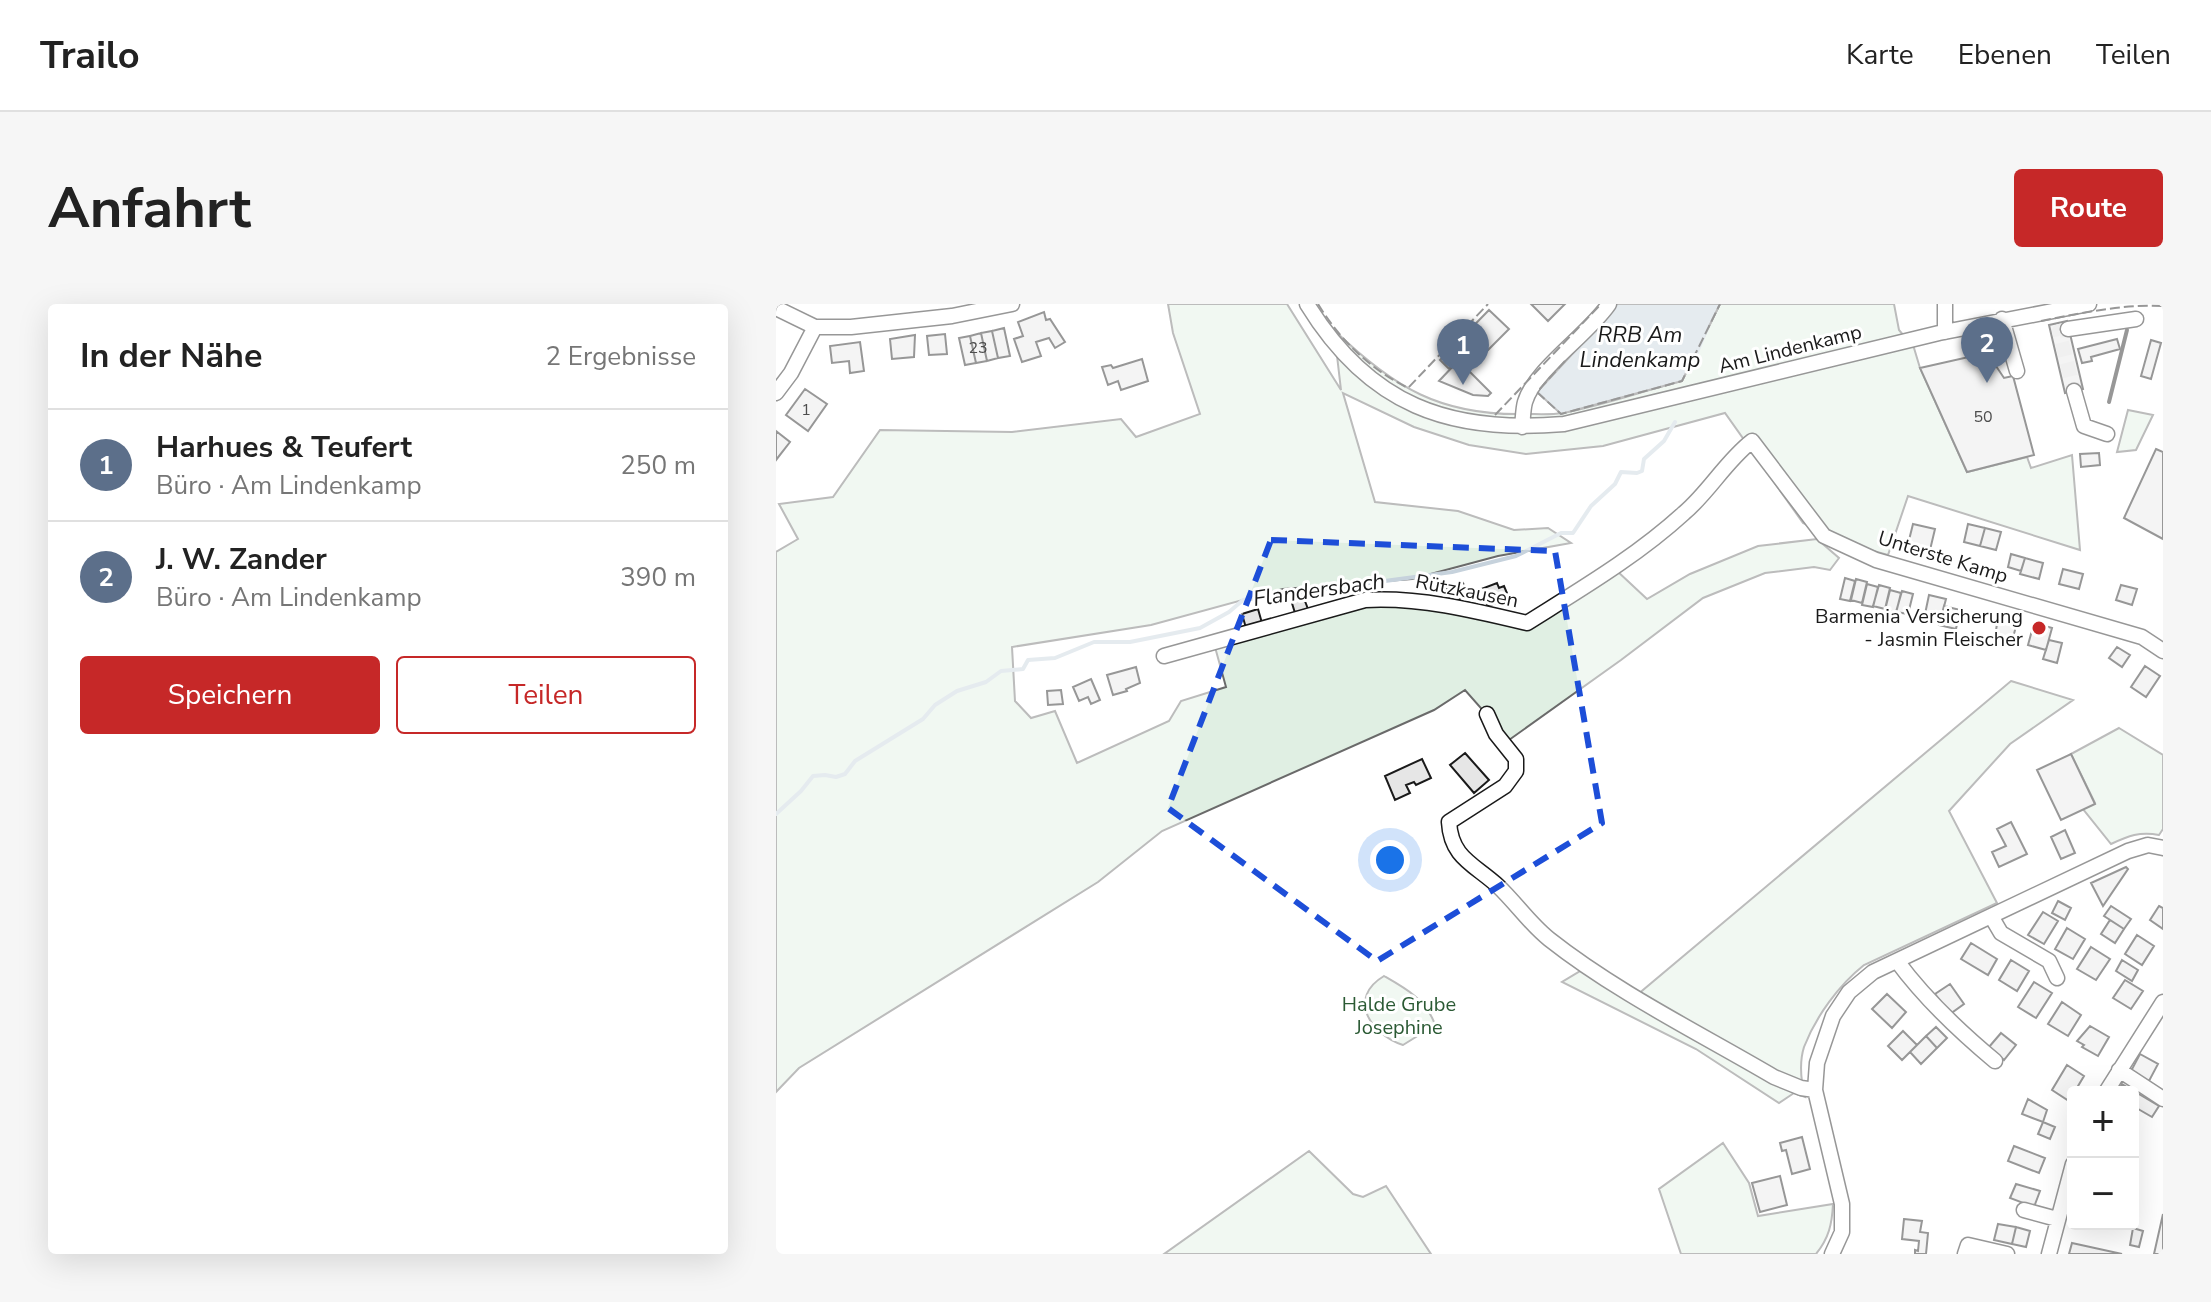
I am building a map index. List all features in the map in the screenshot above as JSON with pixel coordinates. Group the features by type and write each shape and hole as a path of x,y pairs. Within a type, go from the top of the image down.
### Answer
{"street":[{"path":"776,308 815,327 851,327 952,316 1012,304"},
{"name":"Am Lindenkamp","path":"1307,304 1326,334 1353,365 1387,391 1427,412 1470,423 1522,427 1564,424 1605,415 1945,332 2010,313 2089,304"},
{"path":"1522,427 1525,401 1537,380 1600,317 1609,304"},
{"path":"1945,304 1945,332"},
{"path":"2010,313 2017,371"},
{"path":"2068,329 2136,319"},
{"path":"776,393 791,373 815,327"},
{"path":"2074,391 2084,426 2107,434"},
{"name":"Unterste Kamp","path":"1752,441 1824,536 1876,560 2142,637 2163,651"},
{"name":"Rützkausen","path":"1164,656 1365,600 1427,602 1527,623 1630,557 1681,517 1717,480 1741,449 1752,441"},
{"path":"1487,714 1496,734 1516,759 1516,771 1498,791 1449,822 1449,836 1456,852 1517,904 1546,937 1581,962 1774,1077 1815,1090"},
{"path":"1832,1254 1842,1232 1842,1204 1815,1090 1817,1063 1833,1016 1849,992 1873,972 2128,851 2148,845 2163,848"},
{"path":"1991,916 2001,933 2049,961 2057,978"},
{"path":"1897,961 1916,988 1963,1035 1995,1061"},
{"path":"2110,1086 2163,1002"},
{"path":"2119,1070 2163,1099"},
{"path":"2049,1254 2067,1185"},
{"path":"2024,1210 2056,1223"},
{"path":"2036,1223 2056,1223"},
{"path":"1965,1254 1968,1245 2007,1254"}],"highlighted area":[{"path":"1271,540 1555,551 1602,823 1377,961 1168,808"}],"green space":[{"path":"1168,304 1287,304 1341,390 1334,330 1399,383 1443,404 1495,413 1544,414 1592,406 1682,381 1720,304 1894,304 1899,330 1914,348 1967,472 2027,457 2031,468 2072,455 2080,550 1908,496 1888,555 1848,544 1803,523 1725,413 1603,446 1526,454 1469,445 1414,427 1343,393 1375,502 1458,511 1514,530 1548,528 1571,543 1498,556 1412,579 1283,589 1151,625 1012,647 1015,701 1031,718 1055,711 1077,763 1169,721 1181,701 1226,687 1215,647 1374,603 1411,605 1523,625 1616,570 1647,599 1690,574 1758,546 1817,539 1839,558 1830,570 1814,567 1765,573 1703,598 1509,740 1465,690 1434,710 1162,831 1098,882 799,1068 776,1092 776,552 798,539 779,504 833,497 880,430 1012,432 1121,419 1136,437 1200,414 1173,333"},
{"path":"2128,410 2153,415 2136,450 2117,452"},
{"path":"2011,681 2073,700 2010,744 1949,811 1997,903 1864,965 1846,982 1829,1002 1804,1047 1801,1072 1805,1097 1794,1093 1779,1103 1696,1049 1562,982 1587,967 1637,995"},
{"path":"2119,728 2163,755 2163,829 2159,835 2134,835 2111,844 2083,809 2095,803 2071,754"},
{"name":"Halde Grube Josephine","path":"1384,976 1421,1002 1435,1025 1403,1045 1381,1033 1367,1015 1367,995"},
{"path":"1723,1143 1749,1183 1758,1216 1833,1204 1829,1230 1816,1254 1681,1254 1659,1189"},
{"path":"1309,1151 1353,1194 1363,1197 1386,1186 1431,1254 1164,1254"}],"water":[{"name":"RRB Am Lindenkamp","path":"1615,304 1720,304 1682,381 1561,414 1537,392 1606,318"}],"building":[{"path":"1531,304 1565,304 1548,321"},
{"path":"1489,310 1509,329 1468,370 1458,361 1449,369 1440,360"},
{"path":"1044,312 1046,320 1050,319 1065,342 1055,348 1049,338 1036,342 1041,356 1022,362 1014,339 1023,336 1018,322"},
{"path":"2067,321 2083,389 2065,393 2049,325"},
{"path":"1004,328 1010,356 998,358 992,331"},
{"path":"992,331 998,358 987,361 981,333"},
{"path":"981,333 987,361 976,363 970,336"},
{"path":"945,334 947,354 929,355 927,336"},
{"path":"915,335 914,357 892,359 890,339"},
{"path":"970,336 976,363 965,365 959,338"},
{"path":"2117,339 2120,349 2091,357 2092,361 2082,363 2078,349"},
{"path":"2151,340 2161,343 2151,379 2141,376"},
{"path":"860,342 864,371 850,373 849,361 832,363 830,346"},
{"path":"1973,356 1994,363 2004,378 2013,376 2034,455 1967,472 1920,368"},
{"path":"1142,359 1148,381 1121,390 1118,381 1108,385 1102,367 1111,365 1113,368"},
{"path":"1458,361 1491,393 1488,396 1473,395 1439,381"},
{"path":"805,389 827,404 808,431 786,415"},
{"path":"776,431 790,442 776,460"},
{"path":"2156,449 2163,452 2163,539 2124,518"},
{"path":"2099,453 2100,465 2081,467 2080,454"},
{"path":"1913,524 1935,529 1930,550 1908,544"},
{"path":"1968,524 1985,528 1980,546 1964,542"},
{"path":"1985,528 2001,532 1996,550 1980,546"},
{"path":"2011,554 2025,558 2021,571 2008,567"},
{"path":"2025,558 2043,563 2039,579 2020,574"},
{"path":"2063,569 2083,574 2079,589 2059,584"},
{"path":"1845,578 1855,581 1850,601 1840,599"},
{"path":"1856,579 1867,582 1862,603 1851,600"},
{"path":"1463,583 1468,596 1451,602 1446,589"},
{"path":"1497,583 1499,588 1504,586 1509,598 1488,606 1483,595 1479,597 1476,591"},
{"path":"1867,584 1878,587 1873,607 1862,605"},
{"path":"1879,585 1890,588 1885,609 1873,606"},
{"path":"2121,585 2137,589 2132,605 2116,600"},
{"path":"1890,590 1901,593 1896,613 1885,610"},
{"path":"1902,591 1913,594 1908,614 1896,612"},
{"path":"1929,595 1946,599 1941,618 1925,614"},
{"path":"1303,596 1308,609 1295,613 1291,600"},
{"path":"1944,606 1960,610 1956,629 1939,625"},
{"path":"1258,609 1262,623 1246,628 1242,614"},
{"path":"1998,617 2017,622 2012,642 1995,637"},
{"path":"2034,623 2052,628 2046,650 2028,645"},
{"path":"2049,640 2062,643 2057,663 2043,659"},
{"path":"2117,647 2130,655 2122,667 2109,658"},
{"path":"2145,666 2160,676 2146,697 2131,687"},
{"path":"1136,667 1140,683 1113,695 1107,675"},
{"path":"1091,679 1100,700 1091,704 1088,697 1079,701 1073,687"},
{"path":"1061,690 1063,704 1048,705 1047,691"},
{"path":"1465,753 1489,780 1474,793 1450,765"},
{"path":"2071,754 2095,804 2061,820 2037,770"},
{"path":"1422,759 1431,778 1416,785 1414,782 1406,785 1410,793 1395,800 1385,776"},
{"path":"2011,822 2027,854 1999,867 1992,852 2006,846 1997,829"},
{"path":"2065,830 2075,853 2061,859 2051,837"},
{"path":"2126,867 2128,869 2103,906 2091,883"},
{"path":"2058,901 2071,908 2065,920 2052,913"},
{"path":"2111,906 2131,919 2124,929 2104,916"},
{"path":"2159,906 2163,908 2163,929 2150,920"},
{"path":"2043,912 2058,921 2044,944 2028,935"},
{"path":"2110,920 2124,929 2115,943 2101,934"},
{"path":"2067,928 2085,939 2073,959 2055,949"},
{"path":"2137,935 2154,946 2142,965 2125,954"},
{"path":"1971,943 1997,959 1988,975 1961,959"},
{"path":"2091,947 2110,959 2096,980 2077,969"},
{"path":"2011,960 2029,971 2017,991 1999,980"},
{"path":"2122,960 2138,970 2132,981 2116,971"},
{"path":"2125,980 2143,991 2131,1009 2113,998"},
{"path":"2034,982 2052,993 2036,1018 2018,1007"},
{"path":"1950,984 1964,1004 1950,1014 1935,994"},
{"path":"1887,994 1906,1012 1892,1028 1872,1009"},
{"path":"2062,1002 2081,1015 2068,1036 2048,1024"},
{"path":"2090,1026 2109,1037 2098,1056 2077,1041"},
{"path":"1936,1027 1947,1038 1937,1048 1926,1036"},
{"path":"1903,1031 1917,1045 1902,1060 1888,1046"},
{"path":"2001,1033 2016,1045 2004,1060 1989,1047"},
{"path":"1926,1036 1937,1048 1921,1064 1910,1052"},
{"path":"2140,1054 2158,1064 2149,1081 2131,1071"},
{"path":"2067,1065 2084,1076 2078,1086 2067,1086 2067,1100 2052,1090"},
{"path":"2139,1094 2159,1106 2152,1117 2139,1109"},
{"path":"2028,1099 2047,1110 2043,1122 2022,1114"},
{"path":"2043,1122 2055,1127 2050,1139 2038,1134"},
{"path":"1802,1137 1810,1169 1792,1174 1786,1150 1782,1151 1780,1143"},
{"path":"2014,1146 2045,1158 2039,1173 2008,1161"},
{"path":"1780,1176 1787,1205 1760,1212 1752,1183"},
{"path":"2016,1184 2040,1191 2034,1207 2010,1198"},
{"path":"2163,1214 2163,1254 2154,1254"},
{"path":"1904,1219 1922,1221 1920,1232 1928,1233 1926,1254 1915,1254 1919,1241 1902,1239"},
{"path":"1998,1224 2016,1227 2012,1244 1994,1240"},
{"path":"2016,1227 2030,1231 2026,1247 2012,1244"},
{"path":"2133,1230 2143,1231 2139,1247 2130,1245"},
{"path":"2072,1243 2122,1254 2069,1254"}],"waterway":[{"name":"Flandersbach","path":"1689,371 1707,328"},
{"name":"Flandersbach","path":"776,814 813,776 836,777 845,774 855,761 923,719 935,705 957,691 986,682 1001,671 1023,669 1028,660 1055,658 1094,642 1130,642 1200,628 1229,612 1243,600 1452,572 1516,556 1561,533 1573,533 1591,506 1615,484 1621,472 1642,471 1644,459 1664,441 1675,422"}],"tunnel":[{"path":"2068,329 2059,331 2074,391"}],"fence":[{"path":"1318,304 1336,330 1357,352 1381,372 1408,388 1488,304"},
{"path":"1495,415 1601,304"},
{"path":"1565,361 1537,392 1561,414 1682,381 1720,304"},
{"path":"2041,321 2117,308 2163,306"}],"wall":[{"path":"2109,402 2127,330"}],"place":[{"name":"J. W. Zander","path":"1987,383"},
{"name":"Harhues & Teufert","path":"1463,385"},
{"name":"Barmenia Versicherung - Jasmin Fleischer","path":"2039,628"}]}
